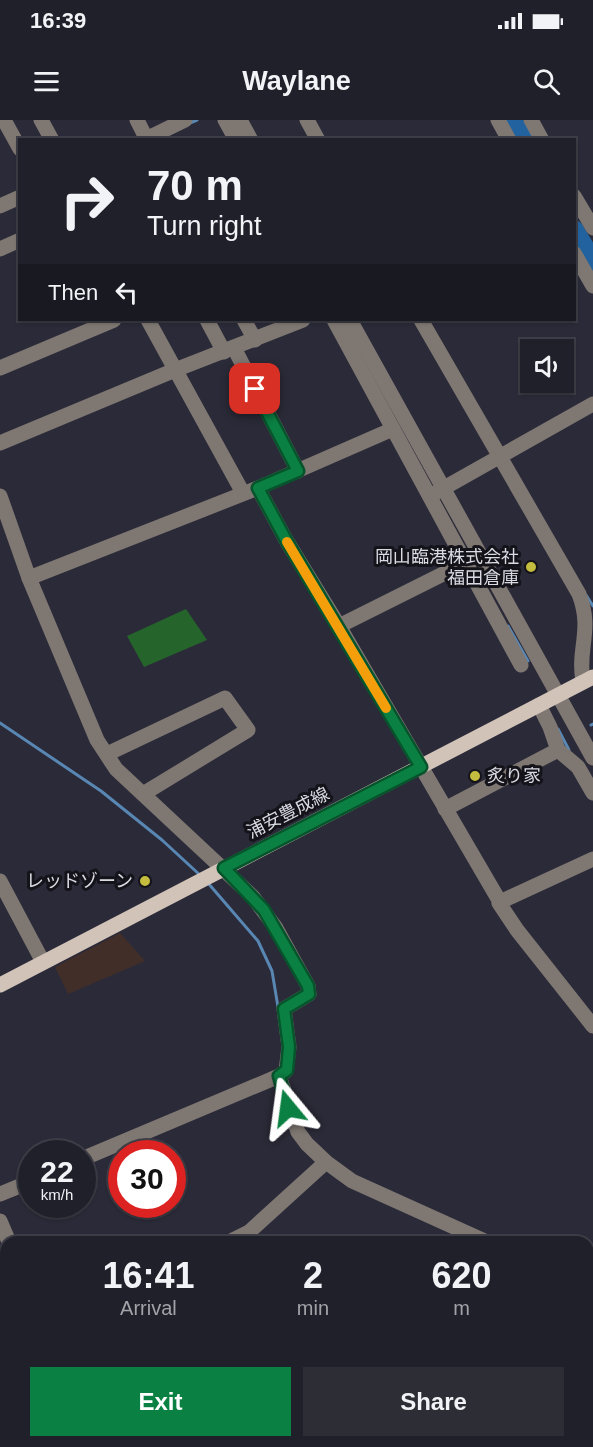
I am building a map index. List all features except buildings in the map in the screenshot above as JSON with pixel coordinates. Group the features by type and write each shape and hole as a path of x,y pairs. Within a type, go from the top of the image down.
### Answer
{"main road":[{"name":"浦安豊成線","path":"0,984 588,679"}],"street":[{"path":"4,120 18,146"},
{"path":"41,120 51,138"},
{"path":"136,120 145,138"},
{"path":"148,138 185,120"},
{"path":"225,120 235,138"},
{"path":"240,120 250,138"},
{"path":"307,120 317,138"},
{"path":"498,120 508,138"},
{"path":"531,120 541,138"},
{"path":"0,206 18,198"},
{"path":"576,199 593,228"},
{"path":"0,249 18,241"},
{"path":"576,257 593,286"},
{"path":"0,368 112,321"},
{"path":"149,321 243,493"},
{"path":"208,321 229,350 298,471"},
{"path":"245,321 255,340"},
{"path":"0,443 175,370 301,321"},
{"path":"335,321 521,665"},
{"path":"351,321 593,758"},
{"path":"422,321 579,594 585,608 586,637 581,669 588,679"},
{"path":"430,496 501,458 593,404"},
{"path":"29,578 258,488 393,429"},
{"path":"258,488 286,540 339,626 499,903 517,930 593,1026"},
{"path":"0,496 29,578 97,741 116,769 224,868 264,910 308,986 309,994 306,997 284,1009 289,1047 282,1074 298,1132 326,1162 352,1181 474,1236"},
{"path":"339,626 465,563"},
{"path":"107,754 225,698 248,730 143,794"},
{"path":"539,705 558,750 578,766 593,793"},
{"path":"445,809 558,750"},
{"path":"500,902 593,859"},
{"path":"0,881 43,962"},
{"path":"96,1153 282,1074"},
{"path":"241,1236 249,1232 326,1162"},
{"path":"0,1194 18,1187"},
{"path":"0,1221 6,1236"}],"shaded area":[{"path":"120,933 145,961 68,994 55,967"}],"green space":[{"path":"186,609 207,640 144,667 127,636"}],"waterway":[{"path":"190,123 197,120"},
{"path":"512,120 522,138"},
{"path":"576,233 593,262"},
{"path":"586,595 593,606"},
{"path":"508,626 528,661"},
{"path":"0,723 101,791 162,840 201,876"},
{"path":"558,729 569,750"},
{"path":"208,883 258,941 272,971 278,1007"}],"slow traffic":[{"path":"287,542 386,708"}],"place":[{"name":"岡山臨港株式会社 福田倉庫","path":"531,567"},
{"name":"炙り家","path":"475,776"},
{"name":"レッドゾーン","path":"145,881"}],"route":[{"path":"255,389 298,471 258,488 286,540 421,767 224,868 264,910 308,986 309,994 306,997 284,1009 289,1059 287,1070 279,1076 288,1108"}]}
